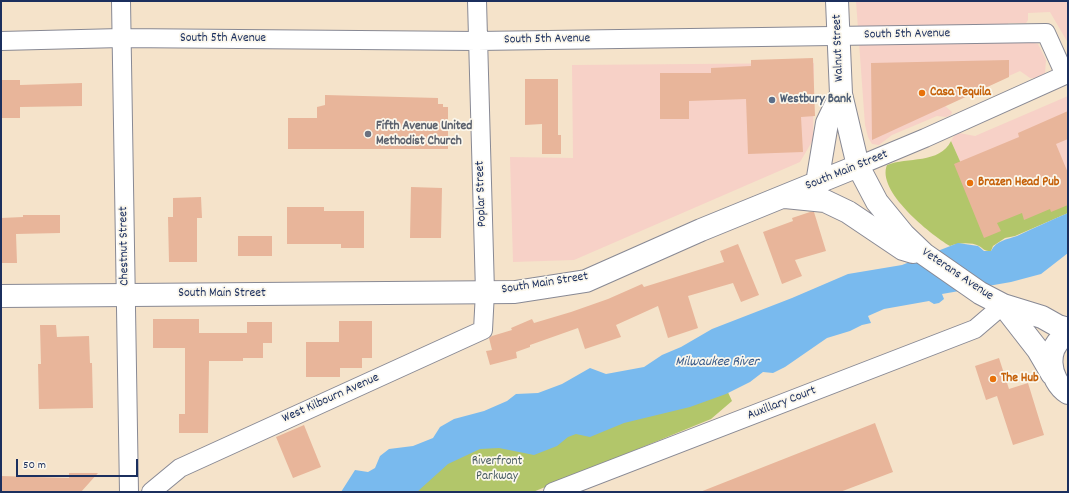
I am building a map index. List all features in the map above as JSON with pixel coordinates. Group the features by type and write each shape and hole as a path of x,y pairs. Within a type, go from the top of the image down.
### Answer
{"main road":[{"name":"Walnut Street","path":"837,1 841,94 858,166"},
{"path":"817,183 828,123 841,94"},
{"name":"South Main Street","path":"1,296 515,292 586,280 702,230 858,166"},
{"name":"Veterans Avenue","path":"858,166 877,202 904,235 924,254 980,293 1003,305 1042,317 1058,326 1068,329"},
{"path":"783,197 825,201 848,212 903,249 924,254"},
{"name":"Veterans Avenue","path":"1003,305 1038,350 1063,391"},
{"path":"1063,391 1051,363 1053,352 1058,343 1068,334"}],"street":[{"name":"Chestnut Street","path":"121,1 129,492"},
{"name":"Poplar Street","path":"477,1 485,292"},
{"name":"South 5th Avenue","path":"1,42 121,38 477,41 1046,32 1066,72"},
{"name":"South Main Street","path":"858,166 925,138 1066,72"},
{"name":"West Kilbourn Avenue","path":"151,492 180,468 483,330 485,292"},
{"name":"Auxillary Court","path":"553,492 976,329 1003,305"}],"shaded area":[{"path":"856,1 1068,1 1068,43 1050,12 1028,13 1028,20 1026,23 1008,23 1008,43 1038,44 1046,60 1045,73 1036,78 1030,78 1020,71 944,105 952,112 951,115 946,117 937,116 892,135 879,145 872,144 868,137 865,125"},
{"path":"814,63 813,140 800,162 574,260 513,262 510,157 573,158 572,65"},
{"path":"1068,96 1068,185 984,215 951,141 954,136 959,133 975,136"}],"green space":[{"path":"951,141 984,215 1068,185 1068,213 1015,236 1005,238 993,246 991,251 968,243 950,246 930,232 907,211 889,187 886,175 887,165 931,157 946,148"},
{"name":"Riverfront Parkway","path":"726,388 732,401 711,419 533,492 410,492 434,467 476,445 571,431"}],"water":[{"name":"Milwaukee River","path":"1068,213 1068,253 1041,274 1011,282 942,294 944,299 939,303 934,304 929,301 884,309 868,316 871,323 827,338 785,367 773,373 763,372 750,382 726,394 690,407 624,423 590,437 576,434 568,437 557,446 534,455 499,448 480,449 448,464 417,492 341,492 355,470 368,472 375,468 380,456 389,449 413,446 433,438 440,427 454,419 484,411 507,401 516,394 538,393 562,384 590,368 606,374 644,367 662,355 681,347 712,329 792,298 848,274 902,265 958,243 978,246 984,251 991,251 993,247 1002,241 1017,236"}],"building":[{"path":"813,58 815,116 801,117 803,152 748,154 746,99 689,101 689,119 660,119 660,73 711,73 711,68 751,66 751,60"},
{"path":"1009,60 1009,77 872,140 871,63"},
{"path":"525,79 558,79 558,135 561,135 561,154 542,154 542,124 525,125"},
{"path":"1,80 20,80 20,85 82,83 82,106 20,107 20,118 1,118"},
{"name":"Fifth Avenue United Methodist Church","path":"325,95 438,98 438,104 443,104 443,107 448,107 448,149 288,149 288,118 317,118 317,107 325,105"},
{"path":"1068,111 1068,139 1056,144 1068,173 1068,205 1051,212 1050,209 1024,220 1022,213 997,223 1001,231 984,238 954,164 1019,137 1018,133"},
{"path":"411,187 442,188 441,238 410,238"},
{"path":"201,197 202,218 197,218 197,262 169,262 168,217 173,217 173,198"},
{"path":"287,207 324,207 324,211 364,211 364,248 341,248 341,244 287,244"},
{"path":"814,212 826,251 795,260 802,276 782,284 763,232 793,221 792,218"},
{"path":"23,215 60,215 60,233 16,234 17,263 1,263 1,218 23,217"},
{"path":"238,236 272,236 272,256 238,256"},
{"path":"738,244 759,295 741,302 733,283 688,296 698,328 668,338 658,306 616,325 621,337 585,349 578,328 530,345 530,347 516,352 517,358 490,365 486,351 492,350 489,338 492,336 512,330 511,328 532,319 534,323 608,299 642,284 644,287 724,262 720,251"},
{"path":"153,319 199,319 199,333 247,333 247,322 272,322 272,343 263,343 263,358 243,358 243,361 209,361 208,433 179,433 179,414 185,414 185,348 153,348"},
{"path":"339,321 372,321 372,358 362,358 362,368 340,368 340,377 306,377 306,342 339,342"},
{"path":"40,325 56,325 57,337 89,336 90,363 92,363 93,408 39,409 38,364 41,364"},
{"path":"999,358 1009,389 1028,383 1044,435 1013,445 997,396 986,400 975,366"},
{"path":"875,423 893,472 840,492 700,492"},
{"path":"304,425 321,467 293,478 276,437"},
{"path":"69,473 98,473 81,492 1,492 1,476 69,478"}],"place":[{"name":"Casa Tequila","path":"922,93"},
{"name":"Westbury Bank","path":"772,100"},
{"name":"Fifth Avenue United Methodist Church","path":"368,134"},
{"name":"Brazen Head Pub","path":"970,183"},
{"name":"The Hub","path":"993,379"}]}
